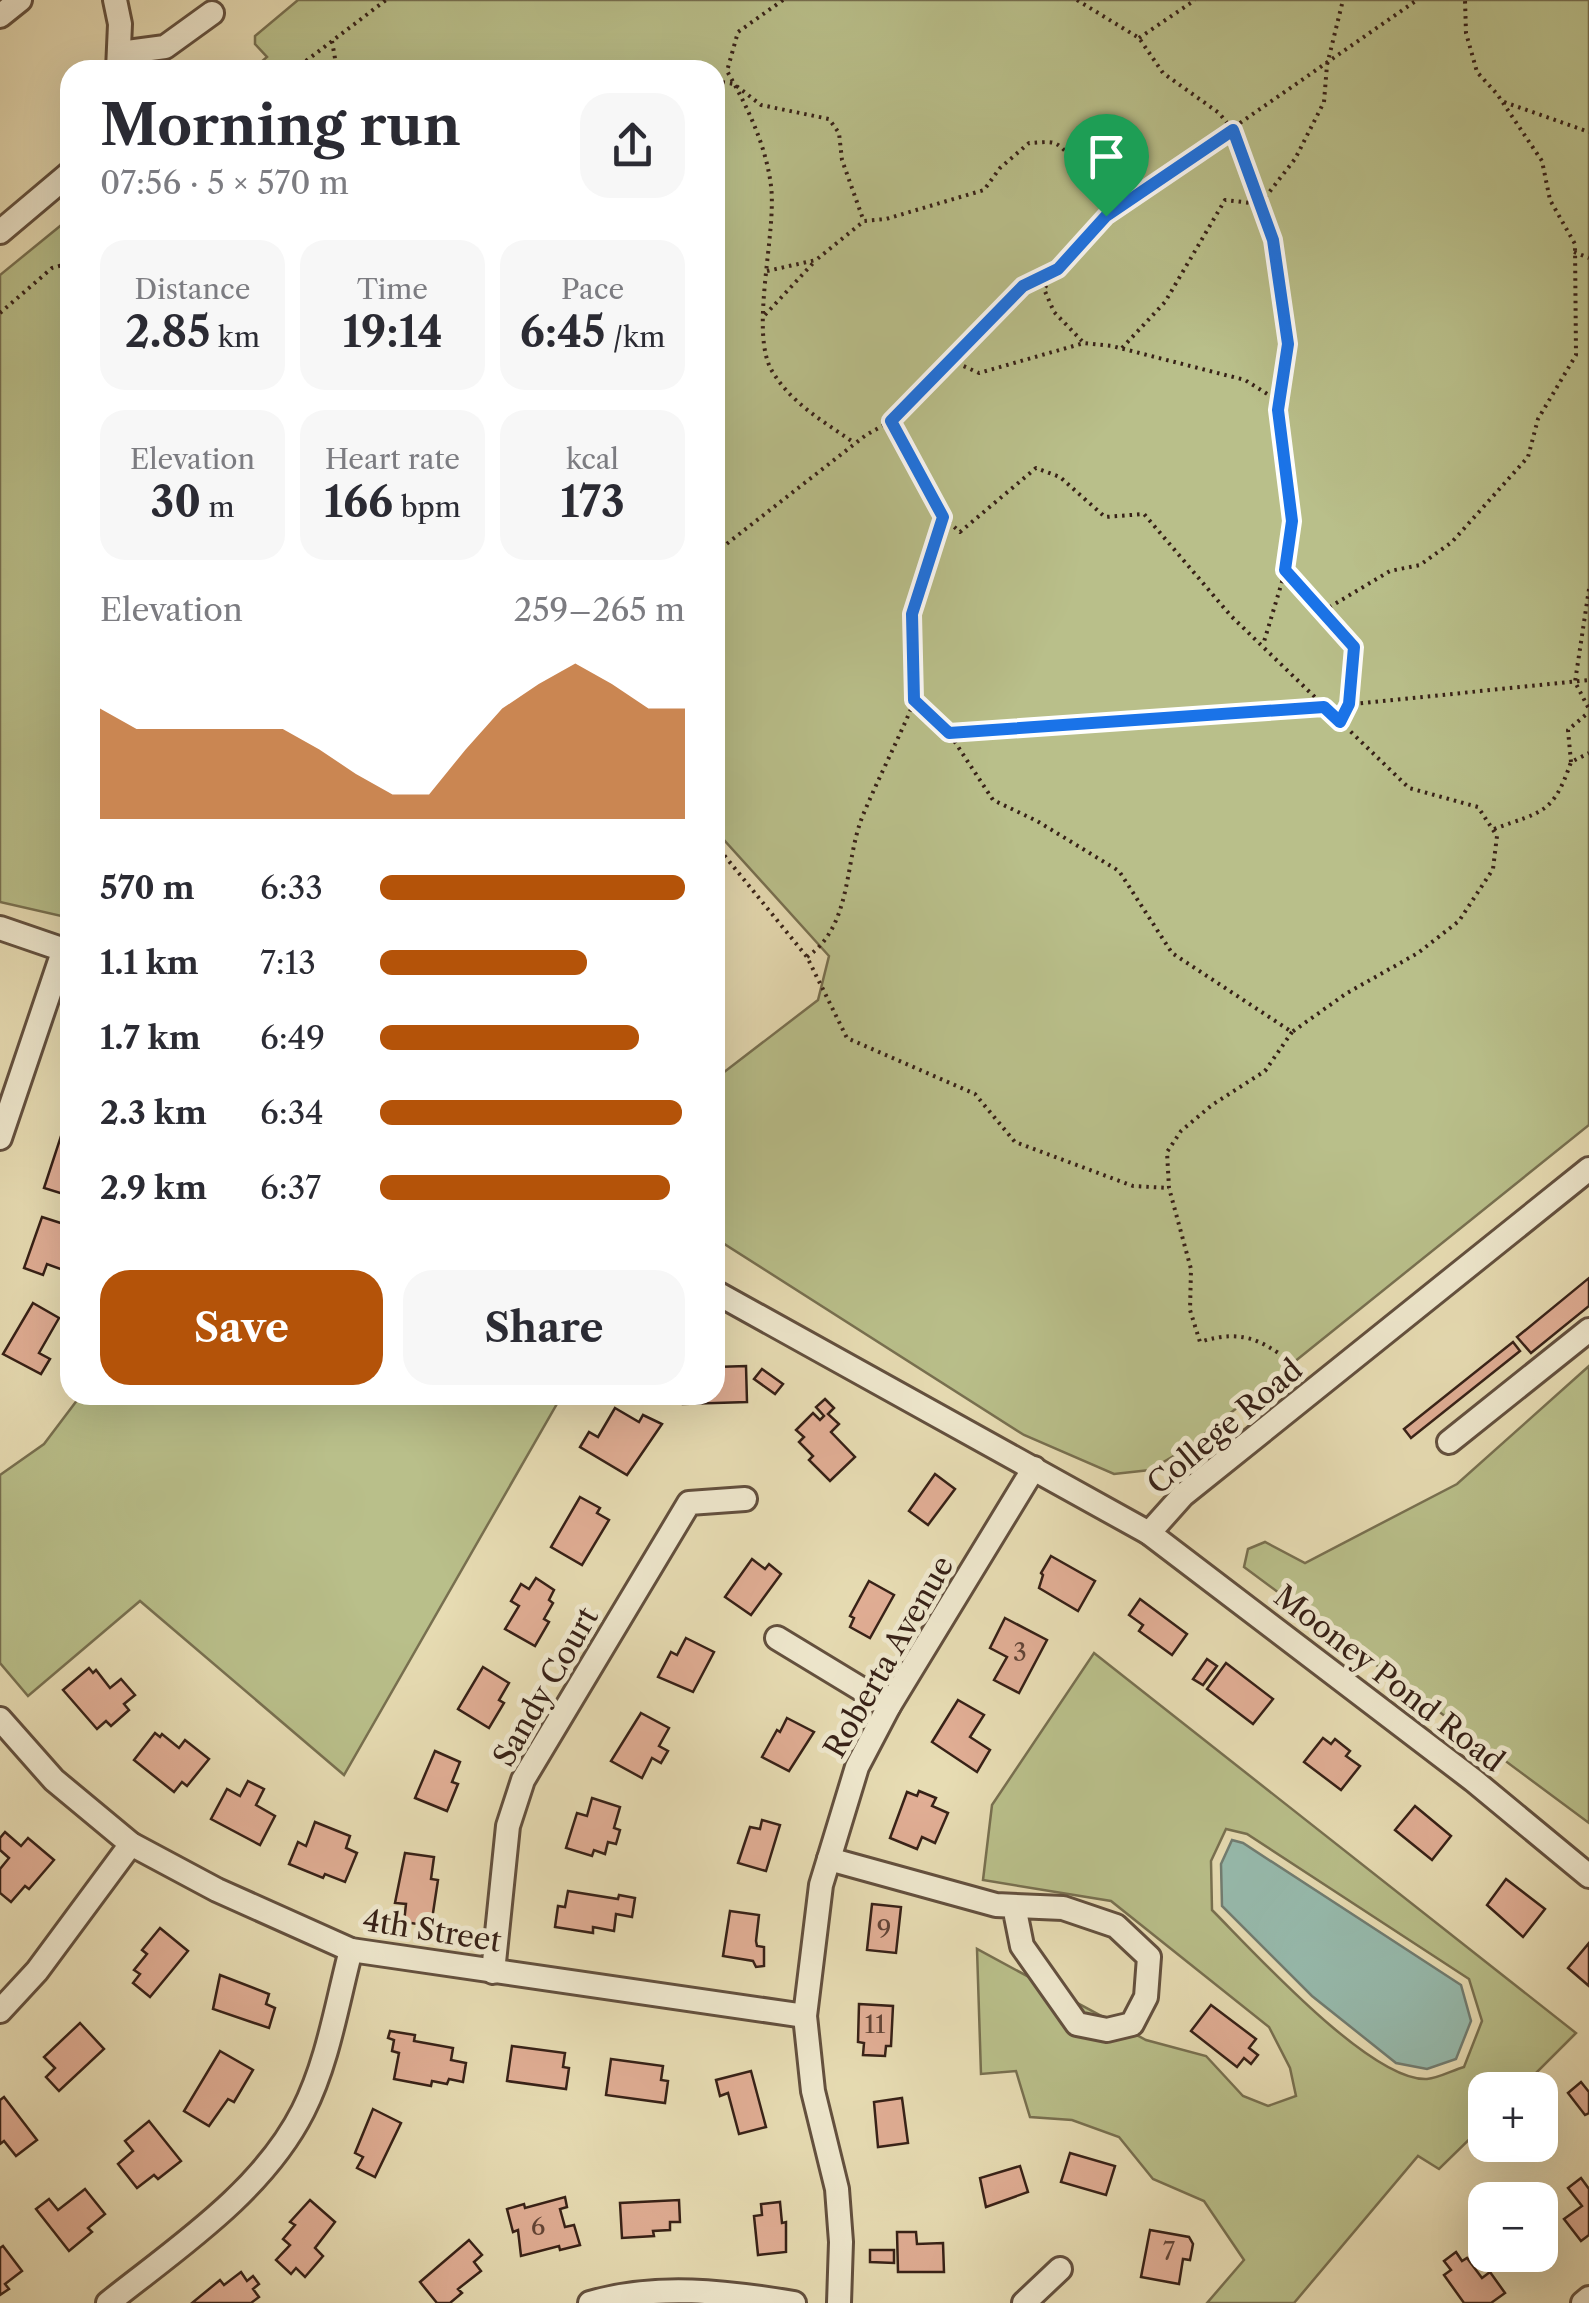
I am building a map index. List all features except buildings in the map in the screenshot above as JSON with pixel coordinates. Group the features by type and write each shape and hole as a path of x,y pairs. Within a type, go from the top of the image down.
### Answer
{"street":[{"path":"0,16 20,0"},
{"path":"115,0 119,60"},
{"path":"125,60 165,47 212,13"},
{"path":"0,232 60,181"},
{"path":"0,928 60,949"},
{"path":"0,1138 60,971"},
{"name":"College Road","path":"725,1298 1149,1534 1183,1495 1589,1169"},
{"path":"1449,1442 1589,1330"},
{"name":"Roberta Avenue","path":"839,2303 841,2242 836,2189 813,2091 805,2016 821,1886 857,1767 889,1706 1034,1468"},
{"name":"Sandy Court","path":"494,1972 508,1826 523,1780 690,1503 746,1499"},
{"name":"Mooney Pond Road","path":"1149,1534 1473,1780 1589,1876"},
{"path":"777,1638 889,1706"},
{"name":"4th Street","path":"0,1719 54,1780 132,1844 233,1898 351,1950 805,2016"},
{"path":"0,2011 37,1970 132,1844"},
{"path":"828,1858 996,1904 1063,1908 1116,1926 1148,1957 1146,1996 1132,2024 1107,2030 1077,2024 1022,1946 1014,1906"},
{"path":"108,2303 195,2233 257,2176 279,2147 303,2111 322,2063 351,1950"},
{"path":"1024,2303 1060,2269"},
{"path":"590,2303 615,2296 712,2291 794,2303"},
{"path":"1583,2303 1589,2298"}],"path":[{"path":"307,60 386,0"},
{"path":"782,0 738,32 726,71 752,118 771,186 764,336 770,368 795,402 855,443"},
{"path":"1077,0 1139,38 1163,73 1219,113 1233,130 1273,240 1288,344 1280,402 1292,521 1285,570 1262,646"},
{"path":"1139,38 1195,0"},
{"path":"1260,204 1295,159 1324,102 1327,65 1343,0"},
{"path":"1084,343 1054,312 1044,289 1106,216 1417,0"},
{"path":"1324,611 1390,572 1420,565 1452,542 1528,458 1538,419 1576,355 1574,244 1550,200 1542,161 1503,102 1477,72 1466,33 1465,0"},
{"path":"332,41 335,60"},
{"path":"725,83 734,84 761,105 829,118 840,134 842,160 864,221"},
{"path":"1503,102 1589,132"},
{"path":"765,315 816,260 864,221 886,219 984,190 1000,168 1028,142 1056,143 1072,156 1082,180 1106,216"},
{"path":"1122,348 1164,302 1225,200 1260,204"},
{"path":"1574,252 1589,258"},
{"path":"767,270 816,260"},
{"path":"0,313 52,268 60,266"},
{"path":"725,545 855,443 891,421 1023,286 1058,269"},
{"path":"950,360 978,374 1084,343 1122,348 1245,380 1280,402"},
{"path":"891,421 943,517 960,532 1036,468 1060,478 1105,517 1144,514 1231,616 1409,788 1478,807 1496,836 1493,869 1460,921 1418,954 1347,993 1292,1032 1265,1070 1212,1105 1181,1131 1167,1152 1169,1188 1191,1269 1190,1310 1200,1342 1224,1334 1264,1342 1321,1384"},
{"path":"807,956 815,951 842,908 856,838 914,700 912,614 943,517"},
{"path":"1285,570 1354,647 1349,704 1340,722"},
{"path":"1492,829 1531,819 1546,809 1562,788 1571,762 1568,730 1589,710 1575,682 1589,589"},
{"path":"949,733 1324,707 1589,680"},
{"path":"914,700 949,733 993,800 1037,820 1120,870 1172,953 1292,1032"},
{"path":"1571,762 1589,753"},
{"path":"725,856 807,956 847,1038 975,1094 1015,1142 1133,1186 1169,1188"}],"green space":[{"path":"298,0 1589,0 1589,1125 1187,1448 1150,1470 1114,1474 1024,1435 725,1244 725,1071 818,1000 829,956 725,841 725,60 264,60 267,57 255,44 255,36"},
{"path":"60,226 60,916 0,902 0,275"},
{"path":"1589,1366 1589,1823 1244,1567 1248,1549 1265,1542 1305,1563 1457,1484"},
{"path":"73,1405 556,1405 344,1775 140,1601 28,1696 0,1663 0,1475 44,1444"},
{"path":"1094,1653 1576,2033 1537,2072 1468,2072 1468,2141 1439,2169 1418,2156 1294,2303 1207,2303 1244,2260 1204,2201 1153,2179 1119,2137 1072,2120 1030,2117 1016,2071 981,2074 977,1949 1146,2040 1206,2056 1243,2096 1268,2106 1296,2096 1290,2068 1269,2027 1111,1901 983,1880 992,1805","holes":["1226,1829 1247,1834 1469,1979 1482,2021 1464,2067 1427,2079 1403,2074 1376,2060 1314,2011 1212,1910 1211,1861"]}],"water":[{"path":"1232,1840 1243,1843 1461,1985 1471,2021 1456,2059 1427,2069 1396,2063 1312,1996 1222,1906 1221,1864"}],"route":[{"path":"1233,130 1273,240 1288,344 1278,410 1292,521 1285,570 1354,647 1349,704 1340,722 1324,707 949,733 914,700 912,614 943,517 891,421 1023,286 1058,269 1106,216 1233,130"}]}
